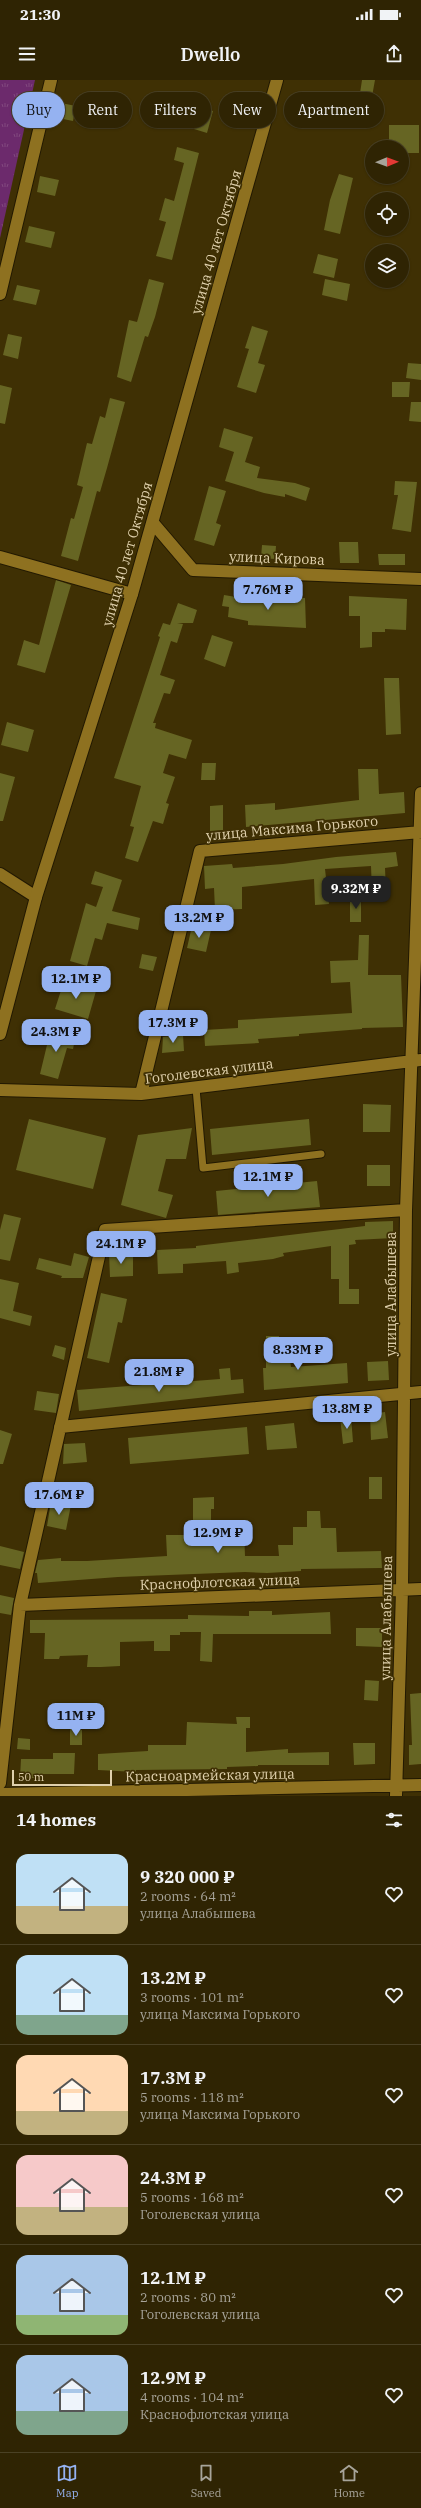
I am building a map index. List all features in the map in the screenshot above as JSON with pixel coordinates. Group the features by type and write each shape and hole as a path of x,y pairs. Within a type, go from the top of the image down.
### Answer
{"street":[{"path":"0,294 51,80"},
{"name":"улица 40 лет Октября","path":"0,1034 36,897 153,523 277,80"},
{"name":"улица Кирова","path":"153,523 193,570 421,579"},
{"path":"0,557 132,594"},
{"name":"улица Алабышева","path":"396,1791 402,1590 406,1210 416,1061 421,793"},
{"name":"улица Максима Горького","path":"141,1094 200,851 420,832"},
{"path":"0,874 36,897"},
{"name":"Гоголевская улица","path":"0,1090 141,1094 416,1061"},
{"path":"0,1783 20,1605 105,1230 406,1210"},
{"path":"60,1427 421,1392"},
{"name":"Краснофлотская улица","path":"20,1605 421,1589"},
{"name":"Красноармейская улица","path":"0,1794 396,1791 421,1785"}],"lane":[{"path":"196,1088 203,1168 321,1154"}],"green space":[{"path":"0,80 35,80 32,92 12,92 12,128 24,128 0,238"}],"building":[{"path":"362,80 375,80 373,92 360,92"},
{"path":"65,104 73,105 73,121 65,119"},
{"path":"389,125 419,125 419,153 409,153 409,140 389,140"},
{"path":"194,128 208,128 207,133"},
{"path":"177,147 199,153 172,260 156,256 166,222 159,220 165,198 174,201 184,163 174,160"},
{"path":"339,174 353,178 340,234 324,230 330,200"},
{"path":"40,176 59,180 55,196 37,192"},
{"path":"29,226 55,232 51,248 25,242"},
{"path":"318,254 338,259 334,278 313,273"},
{"path":"149,279 164,283 155,317 148,337 145,336 131,382 117,377 129,320 137,322"},
{"path":"325,279 350,284 347,301 322,295"},
{"path":"17,285 40,290 36,305 13,300"},
{"path":"252,326 268,331 258,363 265,365 256,393 237,387 249,349 245,348"},
{"path":"8,334 22,337 18,359 3,355"},
{"path":"408,363 421,364 421,380 406,378"},
{"path":"392,382 410,382 409,397 392,397"},
{"path":"0,385 12,388 5,424 0,423"},
{"path":"110,398 125,402 100,492 97,491 78,561 61,556 71,518 74,519 83,487 77,485 87,443 92,444 100,416 105,418"},
{"path":"411,402 421,402 421,422 409,421"},
{"path":"224,428 253,437 245,462 260,467 257,478 295,483 310,488 306,501 285,494 285,497 264,493 225,481 234,452 219,447"},
{"path":"395,481 417,482 411,532 392,529 398,495 394,495"},
{"path":"209,486 226,491 216,523 221,525 214,546 194,540"},
{"path":"339,542 358,542 359,563 340,563"},
{"path":"262,545 276,546 275,559 261,558"},
{"path":"378,554 405,554 405,565 379,565"},
{"path":"56,580 71,585 45,673 17,665 24,640 39,645"},
{"path":"224,595 261,601 261,598 305,598 306,628 248,625 248,621 228,617 229,607 222,606"},
{"path":"349,596 407,599 406,630 385,629 385,632 372,632 372,647 360,648 360,616 349,616"},
{"path":"178,603 197,610 193,623 177,623 183,624 177,643 171,641 160,675 175,680 170,694 164,693 153,723 156,723 155,728 192,740 186,759 169,754 163,773 175,777 166,803 169,804 163,824 153,821 138,862 125,858 134,827 130,826 141,786 114,778 160,637 158,636 163,623 170,625"},
{"path":"212,635 233,642 225,667 204,659"},
{"path":"384,678 399,678 401,734 386,735"},
{"path":"7,722 34,730 28,752 1,745"},
{"path":"202,763 216,763 215,780 201,780"},
{"path":"358,769 378,769 379,794 404,792 405,813 246,827 245,805 275,803 275,810 359,800"},
{"path":"0,773 15,777 3,821 0,821"},
{"path":"223,805 223,830 210,831 210,806"},
{"path":"396,852 398,866 385,868 386,891 372,892 371,866 325,869 329,904 315,905 314,879 242,887 242,909 215,910 214,888 205,889 204,866 232,864 233,868"},
{"path":"95,871 122,880 112,911 140,918 138,930 107,923 102,940 95,938 87,966 70,961 86,903 96,907 103,887 91,884"},
{"path":"350,898 361,898 361,922 350,922"},
{"path":"192,926 211,930 206,952 187,948"},
{"path":"359,935 369,935 368,975 401,975 403,1027 362,1028 299,1034 299,1036 258,1039 259,1043 205,1046 204,1030 238,1028 238,1020 352,1013 350,982 331,983 330,961 358,960"},
{"path":"142,954 157,957 153,971 139,968"},
{"path":"64,981 96,991 88,1019 55,1009"},
{"path":"48,1030 76,1035 73,1049 67,1048 58,1079 40,1074 47,1045"},
{"path":"183,1035 184,1051 162,1053 163,1037"},
{"path":"363,1104 391,1105 390,1132 363,1132"},
{"path":"29,1119 106,1138 93,1189 16,1170"},
{"path":"309,1119 311,1145 212,1155 210,1129"},
{"path":"192,1128 186,1159 166,1159 158,1191 173,1195 166,1218 121,1205 138,1135"},
{"path":"367,1165 390,1165 390,1186 367,1186"},
{"path":"317,1181 320,1207 218,1215 216,1191"},
{"path":"4,1214 21,1218 10,1261 0,1259 0,1230"},
{"path":"393,1221 393,1238 355,1240 356,1244 349,1245 349,1289 359,1289 359,1304 339,1304 339,1279 331,1279 331,1246 283,1253 284,1256 273,1259 238,1263 239,1272 227,1274 226,1261 183,1264 183,1273 158,1274 157,1250 196,1248 196,1246 365,1226 365,1222"},
{"path":"74,1253 89,1257 83,1278 61,1278 62,1276 36,1269 39,1258 71,1266"},
{"path":"133,1253 133,1276 110,1277 109,1254"},
{"path":"0,1279 19,1283 13,1311 32,1316 30,1326 0,1318"},
{"path":"101,1293 127,1299 122,1323 118,1322 109,1363 87,1358"},
{"path":"266,1336 279,1336 280,1361 290,1360 291,1367 347,1363 348,1383 264,1390 263,1368 266,1368"},
{"path":"55,1345 66,1348 64,1360 52,1356"},
{"path":"388,1361 389,1380 368,1381 367,1362"},
{"path":"230,1368 231,1380 243,1379 244,1393 79,1411 77,1390 220,1379 219,1369"},
{"path":"37,1391 59,1394 56,1413 34,1410"},
{"path":"385,1412 388,1438 371,1440 370,1414"},
{"path":"351,1416 353,1442 343,1444 340,1417"},
{"path":"294,1423 297,1448 267,1450 265,1426"},
{"path":"247,1427 249,1454 130,1464 128,1438"},
{"path":"0,1430 12,1434 3,1464 0,1464"},
{"path":"85,1443 87,1462 63,1464 64,1444"},
{"path":"369,1477 382,1477 382,1499 369,1499"},
{"path":"214,1497 214,1509 211,1509 211,1530 244,1529 245,1556 279,1556 278,1545 293,1545 293,1527 307,1527 307,1511 320,1511 321,1528 336,1528 337,1552 381,1551 382,1568 301,1569 301,1571 267,1573 245,1572 118,1577 38,1583 37,1573 35,1573 38,1560 61,1558 61,1561 87,1561 167,1556 166,1535 185,1535 185,1528 193,1528 193,1498"},
{"path":"51,1502 71,1505 66,1530 47,1526"},
{"path":"0,1546 24,1552 20,1569 0,1565"},
{"path":"0,1595 14,1598 11,1615 0,1613"},
{"path":"249,1611 272,1611 272,1615 330,1612 331,1634 213,1634 212,1662 200,1661 201,1632 180,1632 180,1635 170,1635 170,1651 154,1651 154,1641 120,1642 120,1666 87,1667 88,1655 60,1656 59,1659 44,1659 45,1633 30,1633 30,1620 188,1619 188,1615 249,1616"},
{"path":"356,1628 382,1628 382,1647 356,1646"},
{"path":"365,1680 379,1681 378,1701 364,1700"},
{"path":"421,1693 421,1764 409,1765 409,1745 412,1745 410,1694"},
{"path":"236,1717 250,1717 250,1728 246,1728 246,1752 288,1749 288,1753 329,1752 329,1765 258,1765 227,1767 227,1769 136,1770 136,1772 98,1770 98,1754 148,1751 148,1745 186,1745 187,1722 237,1724"},
{"path":"70,1729 82,1730 82,1745 70,1745"},
{"path":"18,1738 30,1739 30,1750 17,1749"},
{"path":"353,1743 375,1743 375,1764 354,1765"},
{"path":"53,1753 75,1753 74,1774 36,1774 36,1778 20,1778 21,1759 53,1759"}]}
